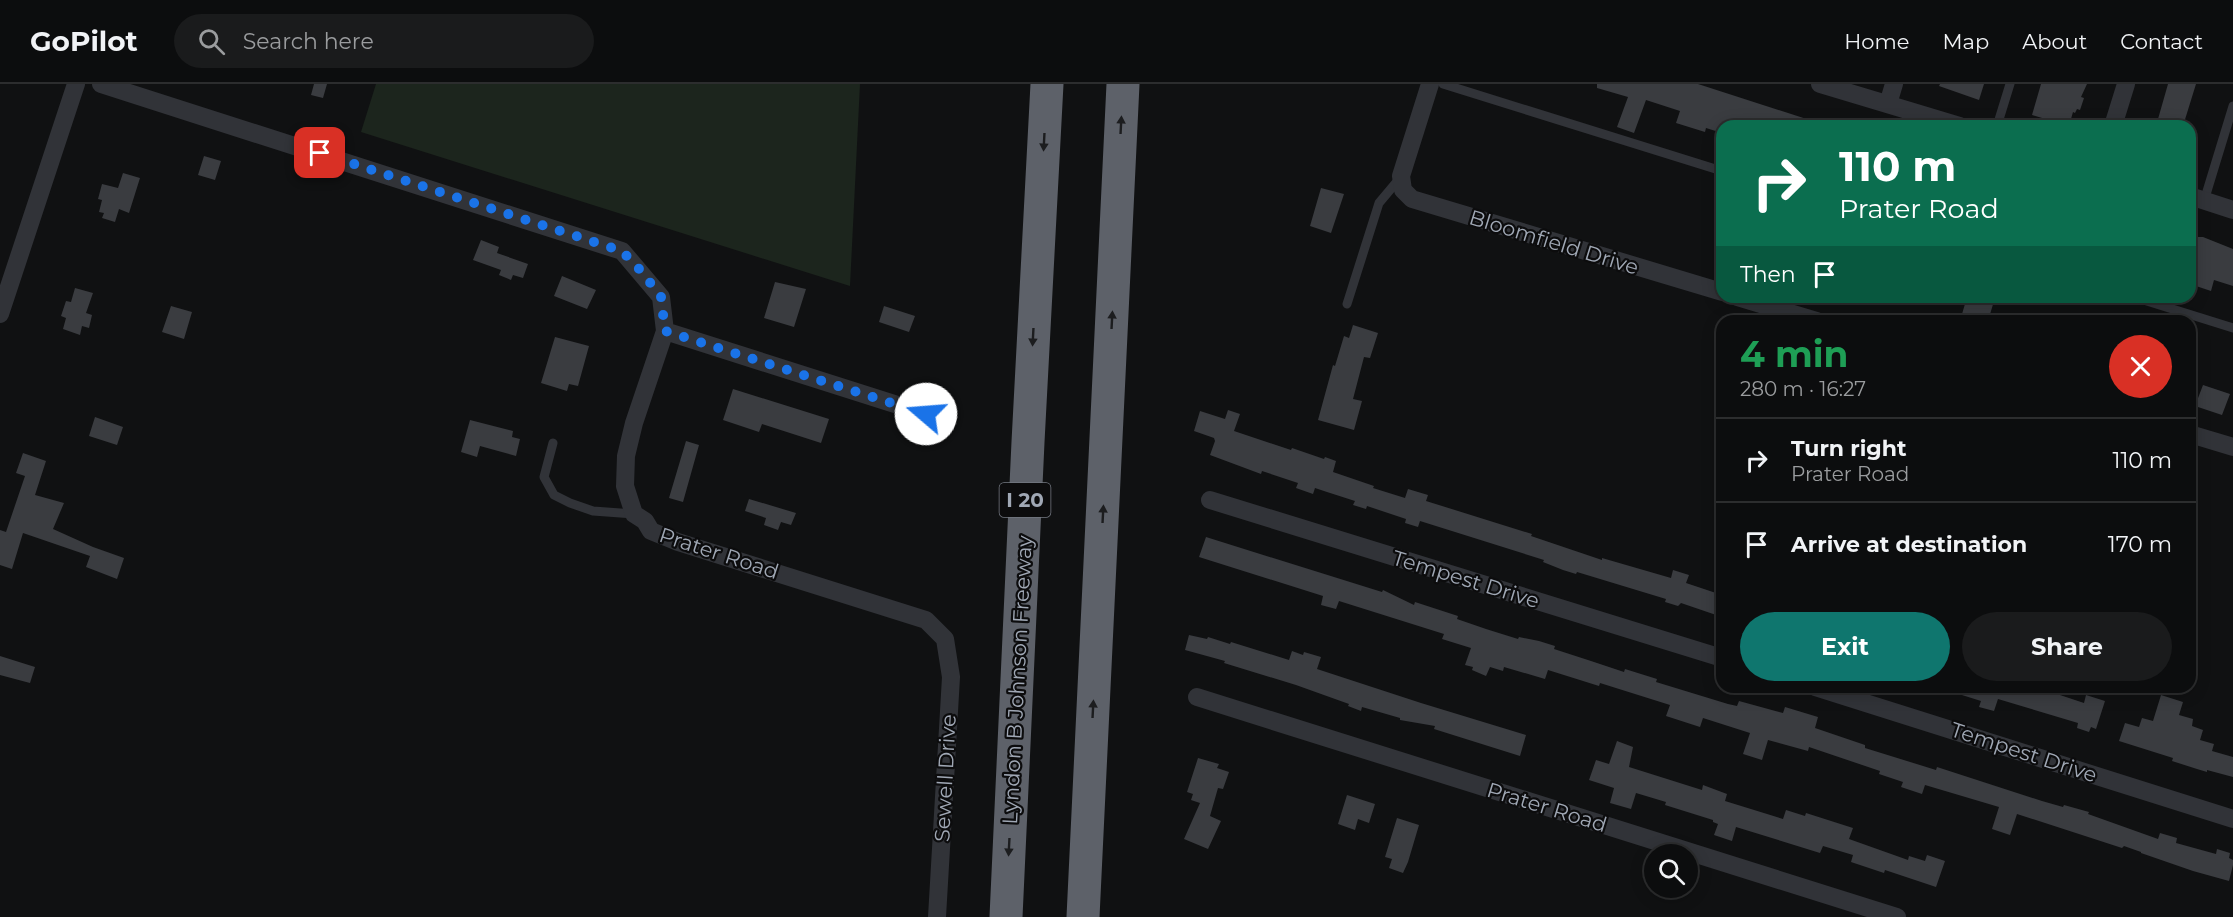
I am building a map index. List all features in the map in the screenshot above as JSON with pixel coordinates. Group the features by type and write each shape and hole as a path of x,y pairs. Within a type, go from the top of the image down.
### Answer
{"highway":[{"name":"Lyndon B Johnson Freeway","path":"1006,917 1047,84"},
{"path":"1083,917 1123,84"},
{"path":"1091,768 1092,917"}],"street":[{"path":"0,314 76,84"},
{"name":"Prater Road","path":"101,84 622,251 661,297 665,331 634,423 627,456 625,486 634,514 645,521 651,531 678,542 926,620 945,639"},
{"path":"1401,176 1430,84"},
{"path":"1820,84 1940,120"},
{"path":"1888,104 1894,84"},
{"path":"2115,120 2126,84"},
{"name":"Bloomfield Drive","path":"1401,176 1403,190 1412,199 1716,290"},
{"path":"2197,199 2233,210"},
{"path":"1757,303 1797,315"},
{"path":"665,331 926,414"},
{"path":"2196,436 2233,447"},
{"name":"Tempest Drive","path":"1210,500 1716,656"},
{"name":"Sewell Drive","path":"937,917 951,677 945,639"},
{"name":"Tempest Drive","path":"1834,693 2233,819"},
{"name":"Prater Road","path":"1197,697 1897,917"}],"lane":[{"path":"1443,84 1716,169"},
{"path":"1999,120 2010,84"},
{"path":"2197,199 2233,106"},
{"path":"1347,304 1379,203 1401,176"},
{"path":"2153,303 2191,315"},
{"path":"2196,316 2233,328"},
{"path":"553,443 544,477 554,495 593,512 634,514"}],"shaded area":[{"path":"376,84 860,84 850,286 361,132"}],"building":[{"path":"314,84 327,84 323,98 311,95"},
{"path":"1597,84 1698,84 1810,120 1716,120 1716,131 1706,128 1705,132 1676,123 1680,111 1646,100 1634,133 1617,127 1628,97 1597,88"},
{"path":"1940,84 1984,84 1979,100 1939,86"},
{"path":"2041,84 2087,84 2081,97 2084,98 2080,110 2073,112 2071,120 2049,120 2032,115"},
{"path":"2168,84 2196,84 2185,120 2158,120"},
{"path":"204,156 221,161 215,180 198,175"},
{"path":"123,173 140,178 129,213 119,209 115,222 102,218 104,213 99,212 102,200 98,199 102,184 118,188"},
{"path":"1321,188 1344,194 1331,233 1310,226"},
{"path":"2196,237 2203,237 2233,249 2233,286 2214,280 2211,291 2196,286"},
{"path":"481,240 499,247 497,253 528,264 523,278 513,275 511,280 499,275 501,270 473,260"},
{"path":"562,276 596,290 587,309 554,296"},
{"path":"775,282 806,289 794,327 764,318"},
{"path":"75,288 93,293 86,313 92,315 89,328 82,326 80,335 63,329 66,318 61,316 66,301 71,302"},
{"path":"1965,303 1993,303 1990,315 1962,315"},
{"path":"171,306 192,312 184,339 162,332"},
{"path":"884,306 915,316 909,332 879,322"},
{"path":"1353,325 1378,333 1370,358 1364,357 1353,399 1362,401 1354,430 1318,420 1333,365 1335,366 1344,336 1349,338"},
{"path":"555,337 589,346 578,386 569,384 567,391 541,383"},
{"path":"2203,385 2230,394 2222,415 2196,406"},
{"path":"733,389 829,419 821,443 762,424 759,432 723,420"},
{"path":"1228,410 1240,414 1234,431 1291,450 1292,448 1336,461 1333,472 1374,486 1373,488 1405,498 1408,489 1428,495 1426,501 1532,534 1531,536 1602,560 1602,558 1671,578 1673,570 1689,575 1686,583 1716,593 1716,615 1681,603 1678,606 1665,602 1666,599 1577,572 1576,574 1563,570 1543,562 1544,560 1420,521 1418,527 1405,523 1406,519 1367,506 1366,509 1353,505 1355,501 1315,488 1313,494 1296,488 1298,483 1262,471 1261,474 1210,455 1214,438 1194,431 1200,411 1225,419"},
{"path":"95,417 123,427 117,445 89,436"},
{"path":"470,420 513,431 512,437 520,439 516,456 480,446 477,457 461,452"},
{"path":"686,441 699,445 683,502 669,498"},
{"path":"23,453 46,461 35,495 64,503 53,529 124,558 117,579 86,567 90,556 23,533 12,569 0,565 0,530 6,532 25,476 16,473"},
{"path":"749,499 796,513 791,525 781,522 778,530 764,525 766,518 745,511"},
{"path":"1206,537 1382,592 1383,590 1414,605 1415,602 1458,616 1457,619 1486,629 1518,639 1519,637 1539,641 1555,646 1554,649 1624,672 1625,669 1657,679 1656,682 1728,704 1737,706 1739,701 1783,713 1785,707 1818,717 1815,728 1865,745 1865,748 1936,770 1937,767 2063,807 2064,805 2089,812 2088,814 2158,839 2160,833 2177,838 2176,843 2216,854 2217,849 2230,853 2229,858 2233,860 2233,865 2229,881 2017,814 2010,835 1992,829 1999,807 1925,785 1922,794 1901,787 1903,782 1879,774 1880,771 1809,747 1808,751 1768,740 1762,760 1743,754 1750,733 1703,718 1700,727 1666,716 1670,705 1600,683 1599,686 1548,670 1545,679 1504,667 1503,671 1490,667 1486,676 1472,670 1473,667 1465,665 1471,648 1442,639 1444,634 1339,601 1336,609 1321,605 1323,596 1199,557"},
{"path":"1189,635 1207,639 1208,637 1230,644 1231,642 1289,660 1292,651 1321,657 1317,669 1526,735 1520,756 1434,729 1435,726 1400,720 1400,718 1362,707 1361,711 1348,706 1349,704 1296,685 1185,650"},
{"path":"0,656 35,667 30,683 0,675"},
{"path":"1956,693 2054,693 2084,703 2086,695 2105,701 2096,729 2091,727 2089,732 2077,728 2078,723 1998,699 1994,711 1979,707 1981,701"},
{"path":"2161,695 2183,702 2179,715 2193,719 2192,726 2203,730 2200,740 2214,744 2212,751 2233,757 2233,777 2197,769 2172,761 2173,758 2119,741 2125,723 2139,727 2142,718 2153,721"},
{"path":"1617,741 1633,747 1629,767 1702,790 1703,785 1727,794 1725,801 1783,819 1786,810 1805,816 1806,813 1853,828 1849,839 1908,860 1909,856 1925,861 1927,855 1945,861 1936,887 1885,870 1884,873 1851,862 1853,855 1823,846 1820,853 1736,827 1732,841 1714,835 1718,824 1713,820 1636,793 1631,809 1610,803 1614,788 1589,780 1596,760 1609,764"},
{"path":"1198,758 1219,764 1217,768 1229,772 1223,789 1218,788 1210,816 1221,821 1208,849 1184,839 1200,803 1191,800 1193,794 1187,792"},
{"path":"1347,795 1375,804 1369,823 1358,819 1355,830 1338,824"},
{"path":"1397,818 1419,825 1403,873 1389,868 1392,859 1385,857"}],"route":[{"path":"320,153 622,251 661,297 665,331 926,414"}]}
